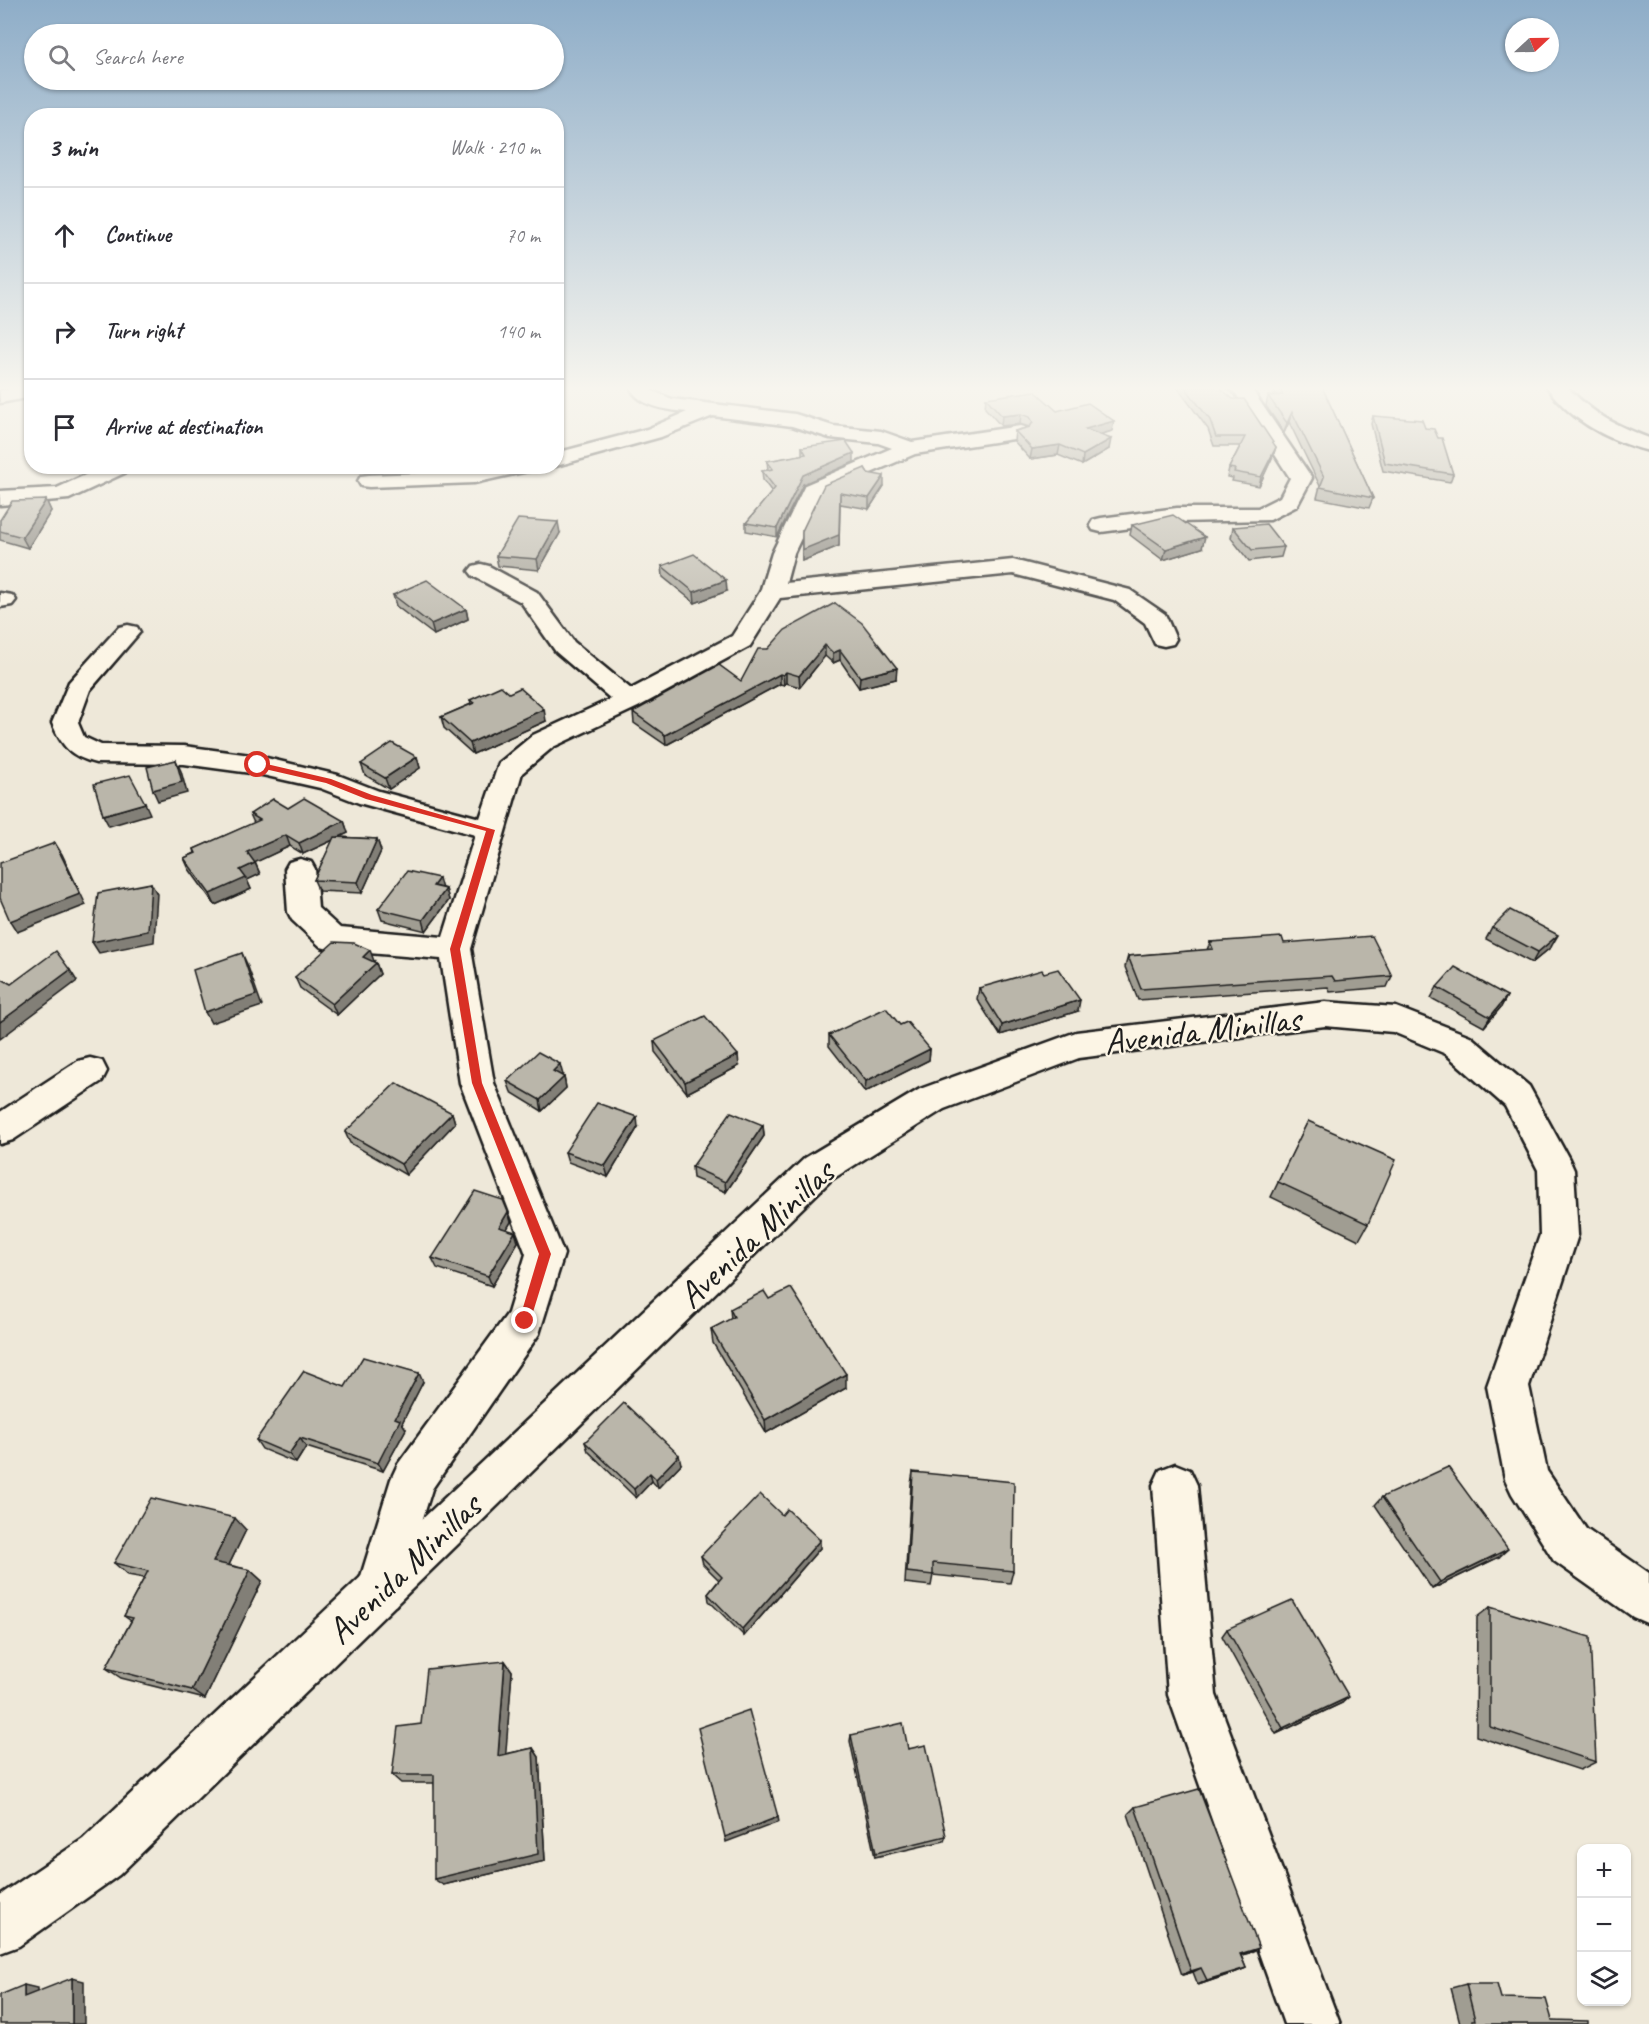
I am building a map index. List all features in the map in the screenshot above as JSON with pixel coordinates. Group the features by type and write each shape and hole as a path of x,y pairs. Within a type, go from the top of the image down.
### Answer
{"street":[{"path":"0,498 61,494 89,481"},
{"path":"379,1592 413,1479 525,1321 545,1254 477,1083 455,949 509,768 543,741 629,701 741,640 772,592 783,553 813,490 833,481"},
{"path":"1101,525 1177,515 1262,515 1289,501 1299,481"},
{"path":"772,592 1013,567 1122,595 1156,620 1164,639"},
{"path":"481,571 529,597 565,647 629,701"},
{"path":"128,632 78,687 65,723 73,742 96,754 184,755 258,765 328,780 369,797 490,830"},
{"path":"300,869 303,912 332,939 455,949"},
{"name":"Avenida Minillas","path":"0,1927 101,1857 818,1169 932,1099 1076,1046 1325,1014 1396,1020 1458,1045 1517,1096 1556,1170 1559,1235 1508,1386 1527,1479 1570,1545 1649,1601"},
{"path":"0,1130 90,1071"},
{"path":"1175,1485 1192,1695 1312,2024"}],"building":[{"path":"770,481 800,481 777,528 746,523 775,488"},
{"path":"833,481 880,481 869,498 840,493 839,535 802,550 802,531 824,485"},
{"path":"1322,481 1365,481 1373,498 1320,487"},
{"path":"46,500 22,537 0,531 0,520 12,501"},
{"path":"1173,515 1205,537 1166,549 1132,525"},
{"path":"518,519 558,522 537,559 496,556"},
{"path":"1266,524 1284,547 1252,550 1233,527"},
{"path":"694,554 726,580 694,592 662,566"},
{"path":"427,580 466,609 431,624 393,595"},
{"path":"835,603 862,623 897,668 860,677 840,650 833,653 825,645 799,676 786,672 783,675 780,674 665,735 633,712 719,665 741,681 758,649 768,649 785,630"},
{"path":"501,686 509,693 520,688 544,709 470,743 441,717 474,703 470,700"},
{"path":"392,743 417,757 385,778 361,764"},
{"path":"176,760 182,782 153,790 147,767"},
{"path":"130,775 145,803 103,815 94,784"},
{"path":"304,798 344,821 299,843 286,835 247,852 255,863 240,870 246,878 210,894 184,858 196,853 194,849 260,820 250,814 273,799 288,808"},
{"path":"334,837 377,839 358,882 314,880"},
{"path":"55,843 80,894 10,921 0,898 0,863"},
{"path":"407,871 439,878 433,886 446,889 423,920 378,909"},
{"path":"151,883 148,931 92,942 98,893"},
{"path":"1510,910 1558,935 1538,952 1492,928"},
{"path":"1372,936 1392,976 1335,981 1332,976 1141,989 1128,956 1213,949 1210,942 1282,937 1284,943"},
{"path":"334,942 354,943 370,950 363,957 376,963 332,1004 295,977"},
{"path":"56,951 70,970 0,1022 0,978 11,984"},
{"path":"242,953 256,995 205,1012 193,970"},
{"path":"1455,967 1507,996 1490,1017 1437,987"},
{"path":"1058,969 1080,1000 1002,1025 979,988 1042,970 1044,973"},
{"path":"886,1008 900,1025 907,1022 930,1049 866,1081 829,1035"},
{"path":"705,1016 738,1055 685,1082 654,1041"},
{"path":"538,1052 560,1064 553,1071 564,1077 540,1100 507,1081"},
{"path":"396,1083 452,1113 401,1164 345,1132"},
{"path":"597,1103 637,1117 605,1166 565,1152"},
{"path":"731,1112 763,1125 725,1182 692,1167"},
{"path":"1308,1121 1396,1160 1368,1224 1278,1182"},
{"path":"475,1191 503,1200 508,1212 499,1227 515,1232 488,1276 432,1258"},
{"path":"791,1288 846,1374 765,1420 711,1329 734,1317 730,1309 764,1291 769,1299"},
{"path":"363,1357 419,1373 395,1418 400,1420 378,1463 300,1438 289,1454 256,1440 304,1371 345,1387"},
{"path":"624,1403 679,1455 656,1479 650,1473 634,1489 585,1442"},
{"path":"1448,1467 1508,1549 1440,1582 1382,1497"},
{"path":"913,1472 1014,1482 1013,1571 933,1563 933,1575 907,1572"},
{"path":"760,1494 782,1515 787,1509 820,1540 742,1629 708,1594 722,1577 701,1556"},
{"path":"151,1498 235,1518 213,1562 250,1570 192,1690 106,1668 133,1618 124,1616 148,1571 114,1563"},
{"path":"1292,1600 1349,1697 1283,1728 1227,1629"},
{"path":"1490,1607 1590,1637 1596,1762 1490,1727"},
{"path":"505,1661 498,1756 533,1748 538,1854 434,1879 434,1775 392,1775 398,1727 421,1724 427,1669"},
{"path":"749,1710 778,1817 725,1837 698,1728"},
{"path":"903,1723 908,1749 926,1745 946,1836 876,1853 851,1735"},
{"path":"1199,1789 1259,1948 1240,1954 1246,1968 1207,1980 1201,1968 1191,1971 1135,1807"},
{"path":"72,1978 72,2024 0,2024 0,1995 24,1985 24,1997"},
{"path":"1466,1984 1497,1984 1501,1998 1546,1999 1552,2020 1588,2021 1588,2024 1472,2024 1472,2020 1475,2020"}],"route":[{"path":"258,765 328,780 369,797 490,830 455,949 477,1083 545,1254 525,1321"}]}
